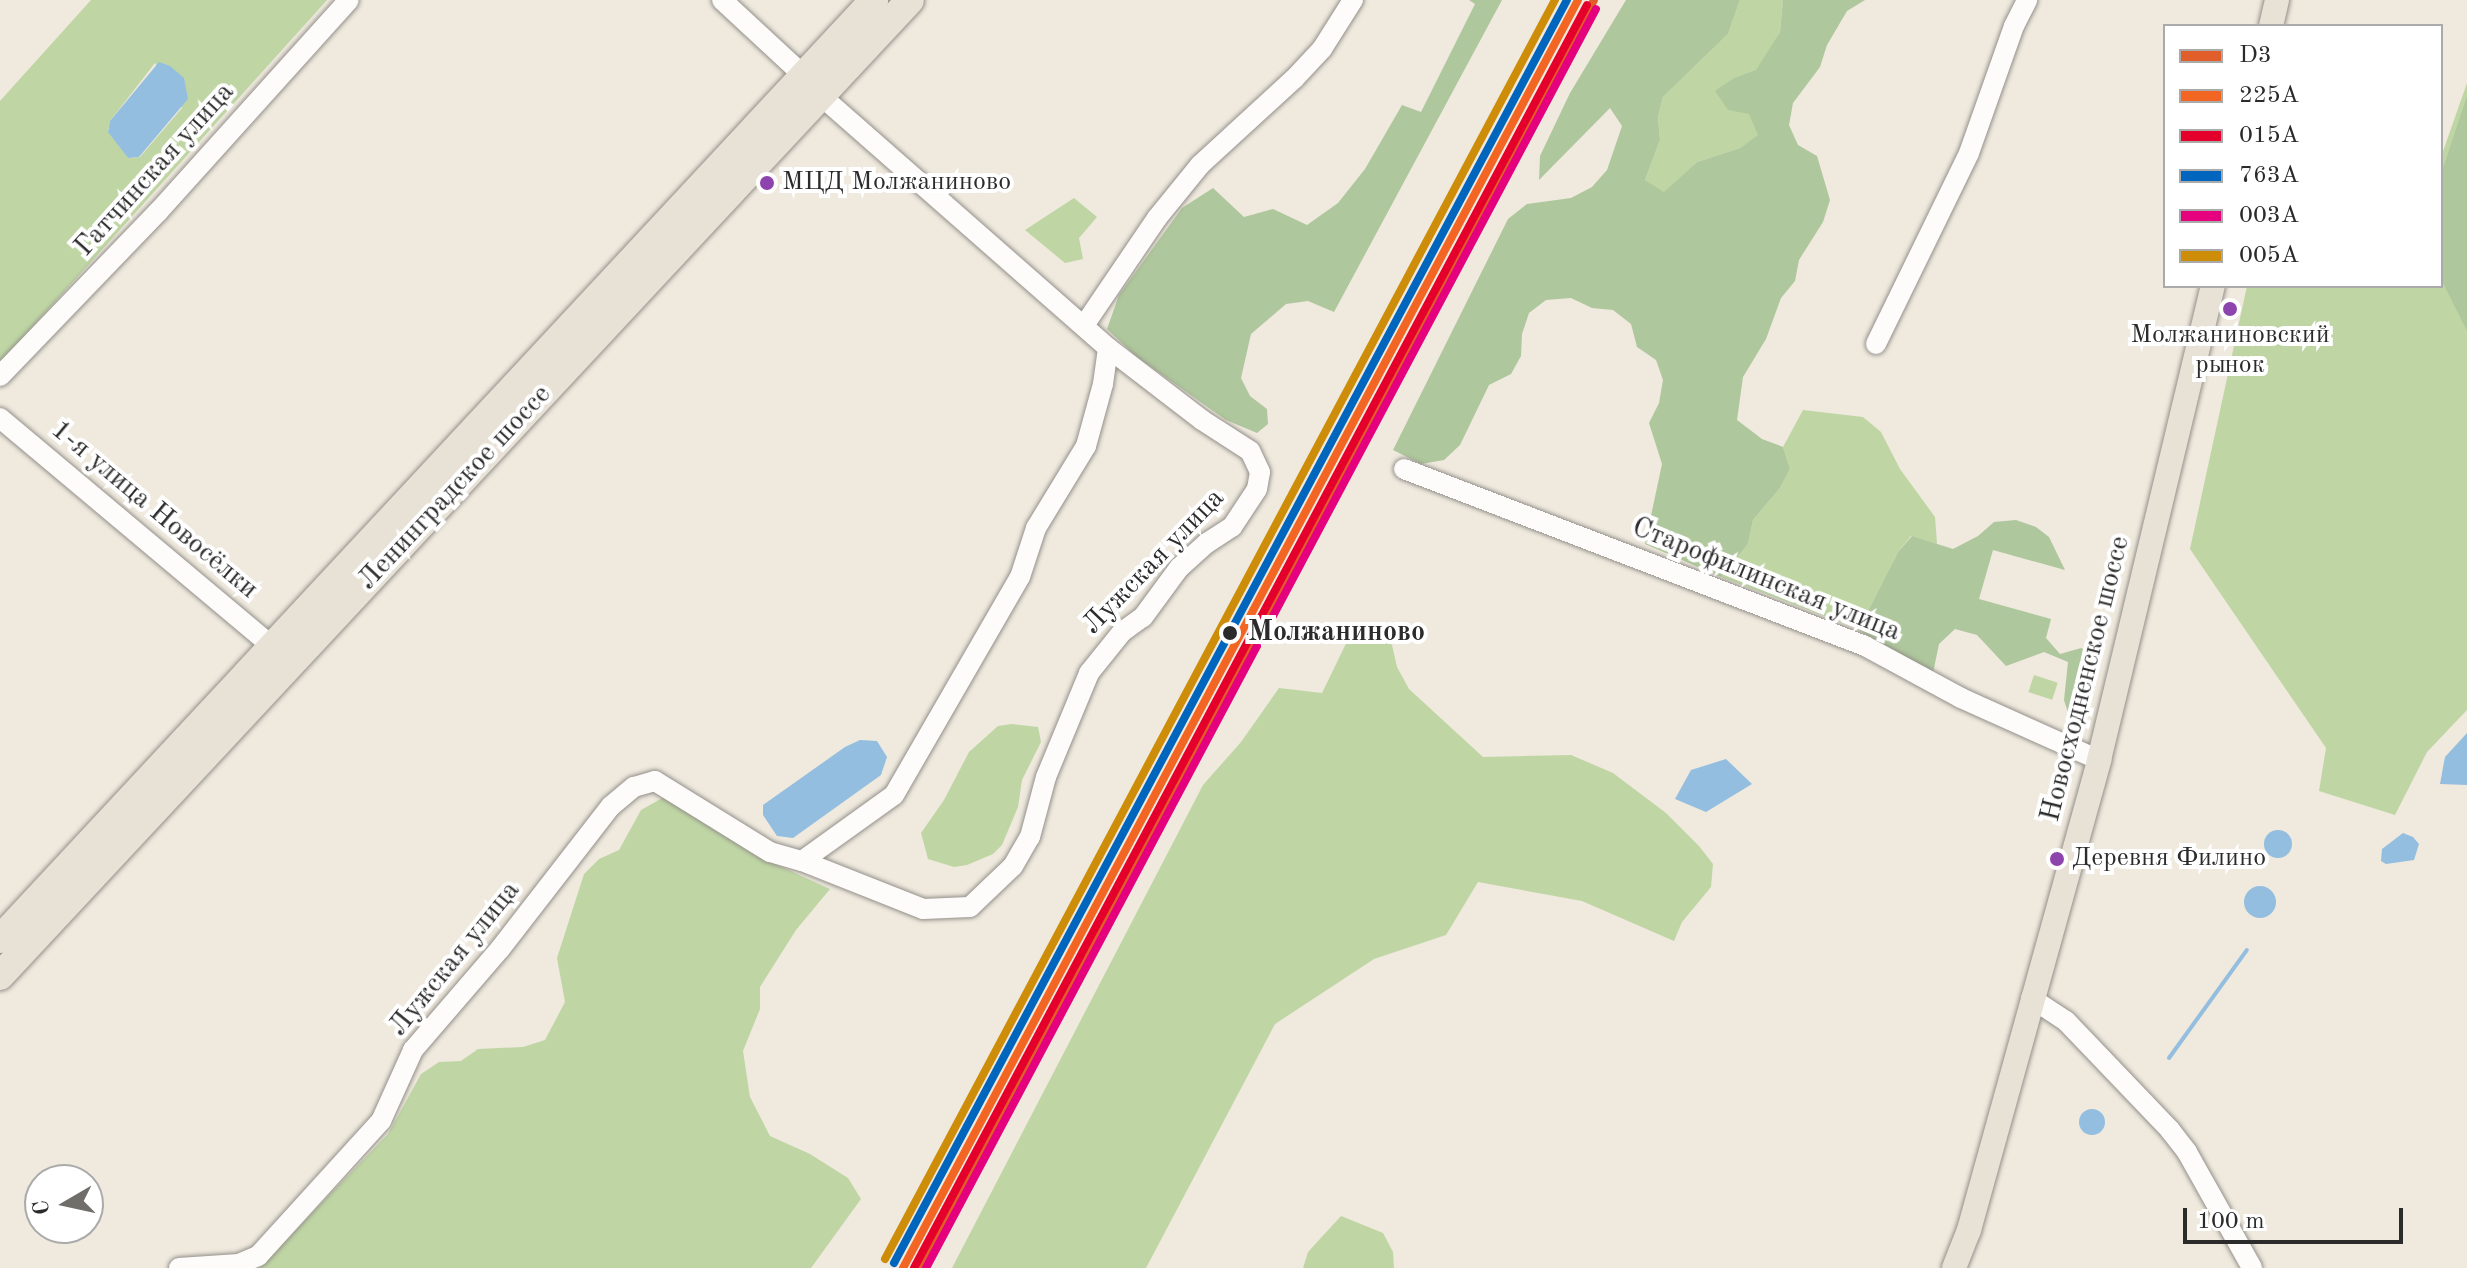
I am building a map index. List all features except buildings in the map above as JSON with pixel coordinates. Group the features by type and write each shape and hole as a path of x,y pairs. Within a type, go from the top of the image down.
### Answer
{"highway":[{"name":"Ленинградское шоссе","path":"0,976 812,86 874,0"},
{"name":"Ленинградское шоссе","path":"0,939 272,646 812,86 910,0"}],"main road":[{"path":"2271,24 2277,0"},
{"name":"Новосходненское шоссе","path":"1954,1268 1969,1230 2099,760 2213,288"}],"street":[{"name":"Гатчинская улица","path":"0,376 158,212 349,0"},
{"name":"Лужская улица","path":"179,1268 239,1264 258,1256 381,1121 413,1050 500,949 611,806 634,787 655,781 770,852 802,861 923,909 970,907 1013,866 1030,837 1046,777 1089,673 1114,640 1143,617 1179,568 1207,543 1232,527 1257,489 1260,472 1250,451 1202,420 1108,348 1085,324 812,86 722,0"},
{"path":"1085,324 1157,218 1200,165 1250,116 1294,79 1322,49 1353,0"},
{"path":"1876,344 1969,153 2014,26 2027,0"},
{"path":"802,861 894,795 1020,577 1036,528 1086,446 1103,384 1108,348"},
{"name":"1-я улица Новосёлки","path":"0,418 272,646"},
{"name":"Старофилинская улица","path":"1404,469 1865,646 1961,698 2099,760"},
{"path":"2031,998 2066,1021 2170,1130 2187,1152 2252,1268"}],"green space":[{"path":"91,0 327,0 0,363 0,101","holes":["155,63 182,108 140,157 128,158 108,131 110,121"]},
{"path":"1469,0 1502,0 1334,312 1308,301 1286,304 1251,334 1241,378 1250,396 1267,409 1268,424 1257,433 1226,420 1137,357 1107,329 1119,295 1182,208 1213,188 1244,217 1273,209 1307,225 1338,203 1365,169 1402,105 1421,112 1475,4"},
{"path":"1626,0 1740,0 1728,34 1663,97 1658,117 1660,140 1645,180 1664,192 1697,162 1740,148 1758,135 1749,114 1728,110 1715,91 1734,78 1756,70 1780,32 1783,0 1865,0 1847,11 1827,45 1820,67 1793,103 1789,125 1798,145 1817,156 1830,200 1823,222 1799,260 1795,281 1781,298 1766,339 1743,377 1737,420 1762,439 1783,447 1790,469 1780,488 1753,520 1748,544 1721,577 1645,544 1662,464 1649,423 1659,403 1663,380 1656,360 1637,347 1631,324 1613,310 1592,308 1571,298 1546,300 1529,313 1522,334 1521,356 1511,374 1489,385 1460,445 1444,460 1421,464 1393,450 1508,219 1527,204 1571,198 1592,187 1607,170 1622,126 1610,108 1539,180 1540,156 1570,93"},
{"path":"1740,0 1783,0 1780,32 1769,51 1756,71 1734,78 1759,135 1740,148 1697,162 1664,193 1645,180 1660,140 1658,117 1663,97 1728,34"},
{"path":"2467,83 2467,710 2427,752 2395,815 2319,791 2326,748 2190,549 2247,288 2443,288 2443,151"},
{"path":"2467,96 2467,331 2443,283 2443,168"},
{"path":"1074,198 1097,217 1079,238 1083,259 1065,263 1025,230"},
{"path":"1803,410 1863,417 1881,432 1900,469 1935,517 1937,544 1911,536 1898,552 1868,611 1853,627 1721,577 1748,544 1753,520 1780,488 1790,469 1783,447"},
{"path":"2016,520 2036,527 2049,537 2065,570 1993,550 1979,599 2051,619 2046,638 2060,654 2081,648 2102,658 2081,738 2063,736 2070,719 2064,700 2068,662 2044,652 2006,666 1977,635 1955,629 1939,644 1933,673 1853,627 1868,611 1898,552 1912,536 1953,549 1978,536 1994,522"},
{"path":"1355,625 1377,627 1392,645 1397,667 1409,689 1483,757 1571,755 1613,773 1666,813 1699,846 1713,864 1711,887 1682,922 1674,941 1582,901 1478,882 1446,935 1374,959 1275,1024 1146,1268 952,1268 1203,785 1241,742 1279,688 1322,693"},
{"path":"2034,675 2058,683 2052,700 2028,692"},
{"path":"998,726 1038,727 1041,742 1022,780 1018,807 1002,845 993,854 967,865 954,867 928,859 921,833 944,800 969,752"},
{"path":"666,796 751,853 830,889 796,930 760,987 760,1009 743,1051 750,1097 770,1136 810,1154 848,1178 861,1199 811,1268 259,1268 388,1134 421,1074 439,1062 461,1061 478,1049 523,1047 545,1040 565,1002 557,958 584,874 599,859 619,850 641,810"},
{"path":"1341,1216 1383,1233 1393,1252 1394,1268 1303,1268 1308,1252"}],"water":[{"path":"159,62 170,66 184,78 188,99 139,157 128,158 108,132 110,121"},
{"path":"2467,733 2467,785 2440,784 2445,757"},
{"path":"860,740 877,741 887,757 881,775 793,838 777,836 763,815 763,805 845,747"},
{"path":"1726,759 1752,784 1706,812 1675,799 1691,770"},
{"path":"2278,830 2288,834 2292,844 2288,854 2278,858 2268,854 2264,844 2268,834"},
{"path":"2403,833 2419,844 2414,860 2386,864 2381,861 2382,849"},
{"path":"2260,886 2271,891 2276,902 2271,913 2260,918 2249,913 2244,902 2249,891"},
{"path":"2092,1109 2101,1113 2105,1122 2101,1131 2092,1135 2083,1131 2079,1122 2083,1113"}],"waterway":[{"path":"2169,1058 2247,950"}],"transit line":[{"name":"005А","path":"885,1259 1555,0"},
{"name":"763А","path":"894,1263 1567,0"},
{"name":"225А","path":"903,1268 1578,0"},
{"name":"D3","path":"919,1268 1594,0"},
{"name":"015А","path":"914,1268 1587,5"},
{"name":"003А","path":"926,1268 1596,9"}],"place":[{"name":"МЦД Молжаниново","path":"767,183"},
{"name":"Молжаниновский рынок","path":"2230,309"},
{"name":"Молжаниново","path":"1230,633"},
{"name":"Деревня Филино","path":"2057,859"}]}
